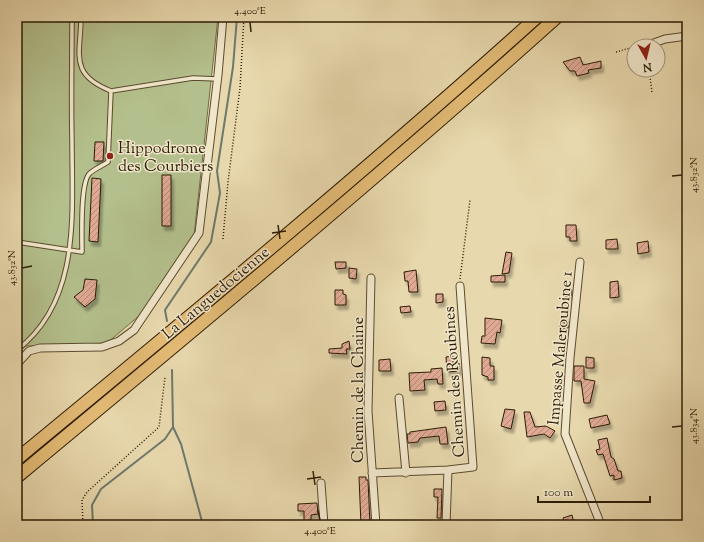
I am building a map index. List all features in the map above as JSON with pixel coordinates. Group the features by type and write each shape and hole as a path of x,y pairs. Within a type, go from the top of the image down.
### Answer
{"highway":[{"name":"La Languedocienne","path":"17,459 264,254 458,88 537,17"},
{"name":"La Languedocienne","path":"17,477 301,241 558,17"}],"street":[{"path":"17,364 29,352 40,348 102,347 119,341 134,330 199,233 218,79 223,17"},
{"path":"666,39 687,36"},
{"name":"Impasse Maleroubine 1","path":"580,262 570,358 566,434 601,525"},
{"name":"Chemin de la Chaine","path":"371,278 368,411 376,525"},
{"name":"Chemin des Roubines","path":"446,525 448,470 473,467 460,286"},
{"path":"399,398 406,472"},
{"path":"372,473 448,470"},
{"path":"321,483 324,525"}],"lane":[{"path":"17,350 42,326 58,298 70,250 72,17"},
{"path":"81,17 80,66 85,77 94,85 111,91 193,78 218,79"},
{"path":"17,242 82,252 84,193 86,180 90,173 108,162 111,91"}],"path":[{"path":"223,239 228,182 240,88 244,17"},
{"path":"616,52 626,49"},
{"path":"650,78 652,92"},
{"path":"460,286 470,200"},
{"path":"83,525 82,500 87,492 159,427 165,377"}],"green space":[{"name":"Hippodrome des Courbiers","path":"17,17 218,17 194,236 140,315 107,343 26,346 17,353"}],"building":[{"path":"580,57 583,65 601,61 601,68 588,70 589,73 577,76 575,71 570,71 563,62"},
{"path":"95,142 104,142 103,161 94,161"},
{"path":"162,175 171,175 171,226 162,226"},
{"path":"92,178 101,179 98,242 89,241"},
{"path":"566,225 576,225 577,241 570,241 570,237 566,237"},
{"path":"617,239 618,249 606,249 606,240"},
{"path":"648,241 649,252 638,254 637,243"},
{"path":"506,252 512,253 509,273 502,274"},
{"path":"335,262 346,262 346,268 336,269"},
{"path":"349,268 357,269 356,279 349,278"},
{"path":"416,270 418,292 409,292 408,281 405,281 404,272"},
{"path":"505,275 505,282 491,282 491,276"},
{"path":"85,279 97,280 95,299 85,307 74,297 83,290"},
{"path":"618,281 619,297 610,298 610,282"},
{"path":"563,289 572,290 571,296 563,296"},
{"path":"335,290 343,290 343,294 346,295 346,305 335,305"},
{"path":"436,294 443,294 443,302 436,303"},
{"path":"410,306 411,312 401,313 400,307"},
{"path":"485,318 502,320 500,333 497,332 495,344 481,343 482,336 485,336"},
{"path":"569,322 568,328 560,329 560,323"},
{"path":"349,341 350,349 346,349 347,354 329,353 329,349 342,348 342,344"},
{"path":"453,356 453,363 459,363 459,371 447,372 446,357"},
{"path":"482,357 490,358 490,366 494,366 494,380 488,380 488,377 482,375"},
{"path":"586,357 594,358 594,368 586,368"},
{"path":"390,359 391,371 379,371 379,360"},
{"path":"574,366 584,366 584,379 595,381 590,403 584,403 581,381 574,381"},
{"path":"442,368 443,384 438,384 437,379 424,380 425,390 410,391 409,373 431,372 431,369"},
{"path":"445,401 446,410 435,411 434,402"},
{"path":"505,409 515,410 511,429 501,426"},
{"path":"524,412 530,412 535,427 546,426 555,431 550,438 544,434 527,437"},
{"path":"607,415 610,424 591,428 589,419"},
{"path":"446,427 448,444 440,444 439,436 420,438 418,442 408,443 407,434 410,434 410,432"},
{"path":"607,438 611,457 614,459 618,471 621,471 622,478 614,480 614,475 610,476 603,454 598,455 596,450 600,449 598,440"},
{"path":"359,477 366,477 366,480 368,480 370,525 361,525"},
{"path":"434,489 442,489 441,518 437,518 438,497 434,497"},
{"path":"317,503 318,514 311,515 311,521 304,521 304,511 298,511 298,504"},
{"path":"572,515 574,524 566,525 563,518"}],"waterway":[{"path":"167,321 165,310 211,242 220,193 217,171 233,67 237,17"},
{"path":"93,525 92,505 101,489 165,439 173,427 172,370"},
{"path":"173,427 181,444 203,525"}],"place":[{"name":"Hippodrome des Courbiers","path":"110,156"}]}
